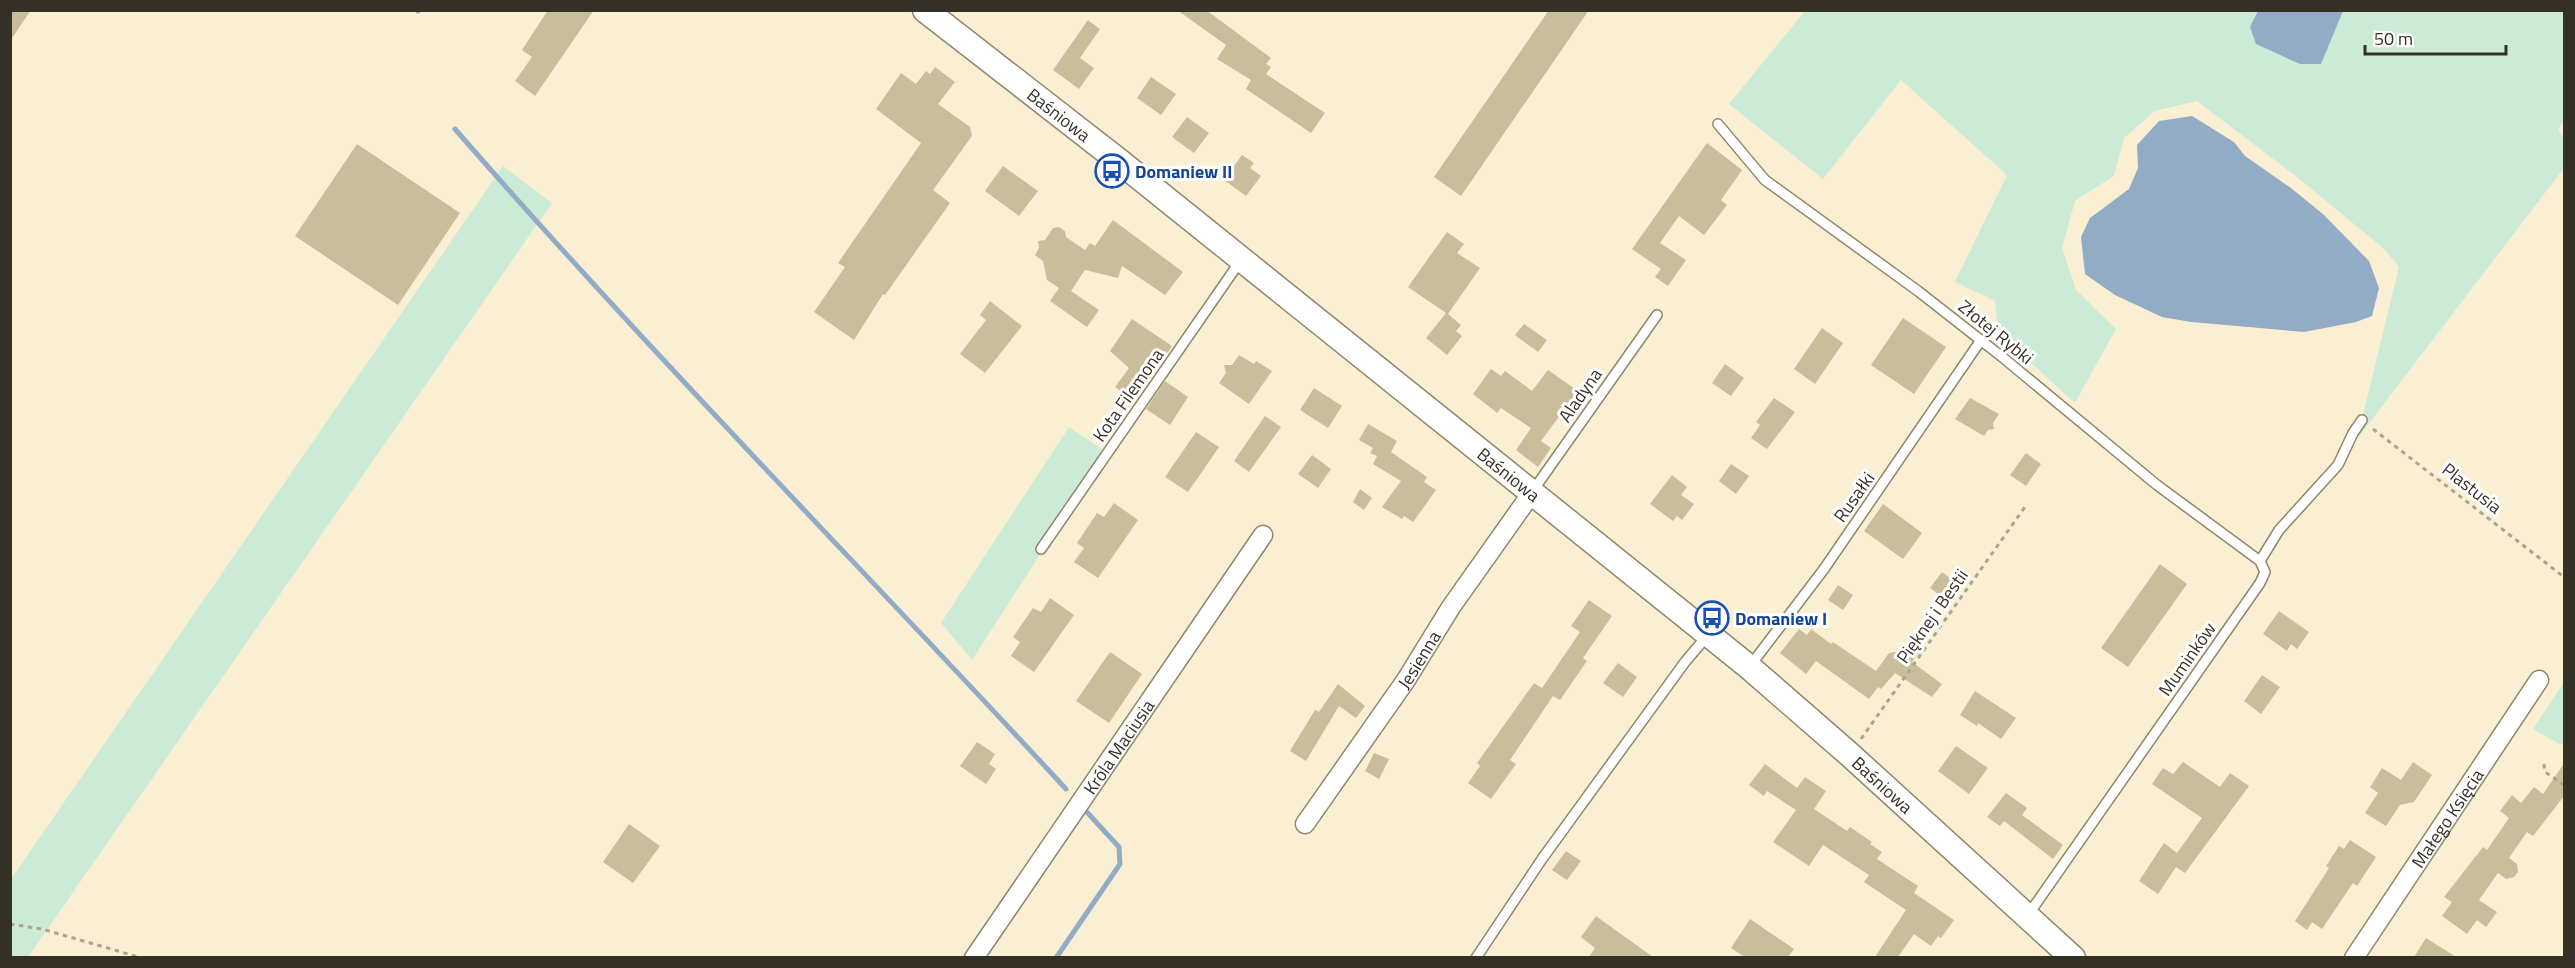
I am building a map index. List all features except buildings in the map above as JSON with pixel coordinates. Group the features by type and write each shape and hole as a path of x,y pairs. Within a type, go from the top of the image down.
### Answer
{"main road":[{"name":"Baśniowa","path":"925,10 1241,260 1749,668 1850,754 2026,917 2073,957"}],"street":[{"name":"Jesienna","path":"1305,824 1531,494"},
{"name":"Króla Maciusia","path":"974,957 1263,535"},
{"name":"Małego Księcia","path":"2354,957 2539,680"}],"lane":[{"name":"Złotej Rybki","path":"1718,124 1766,180 1981,340 2157,485 2260,561"},
{"name":"Kota Filemona","path":"1041,549 1241,260"},
{"name":"Aladyna","path":"1531,494 1657,315"},
{"name":"Rusałki","path":"1749,668 1824,569 1981,340"},
{"name":"Muminków","path":"2026,917 2260,583 2265,572 2260,561 2279,530 2338,465 2362,420"},
{"path":"1476,957 1542,859 1684,662 1708,635"}],"path":[{"name":"Plastusia","path":"2362,420 2565,577"},
{"name":"Pięknej i Bestii","path":"1859,743 2027,504"},
{"path":"2544,764 2545,772 2565,785"},
{"path":"10,924 42,929 142,957"}],"green space":[{"path":"1805,11 2564,11 2564,120 2558,129 2564,139 2564,168 2357,439 2399,267 2383,248 2297,177 2197,101 2155,111 2124,138 2114,176 2075,201 2062,248 2076,290 2116,329 2075,403 1998,333 1995,301 1955,282 2007,175 1901,80 1823,179 1729,104"},
{"path":"503,166 552,203 28,957 11,957 11,879"},
{"path":"1069,427 1106,452 972,660 941,623"},
{"path":"2564,682 2564,743 2559,744 2533,729"}],"water":[{"path":"2258,10 2343,11 2321,64 2300,64 2256,44 2250,27"},
{"path":"2192,116 2234,142 2245,156 2291,188 2324,215 2369,261 2379,288 2372,316 2356,322 2304,332 2191,322 2162,317 2115,295 2085,274 2081,237 2090,218 2129,189 2138,168 2137,145 2159,121"}],"waterway":[{"path":"455,129 605,297 1066,789"},
{"path":"1056,958 1120,864 1119,847 1085,810"}],"place":[{"name":"Domaniew II","path":"1112,171"},
{"name":"Domaniew I","path":"1712,618"}]}
